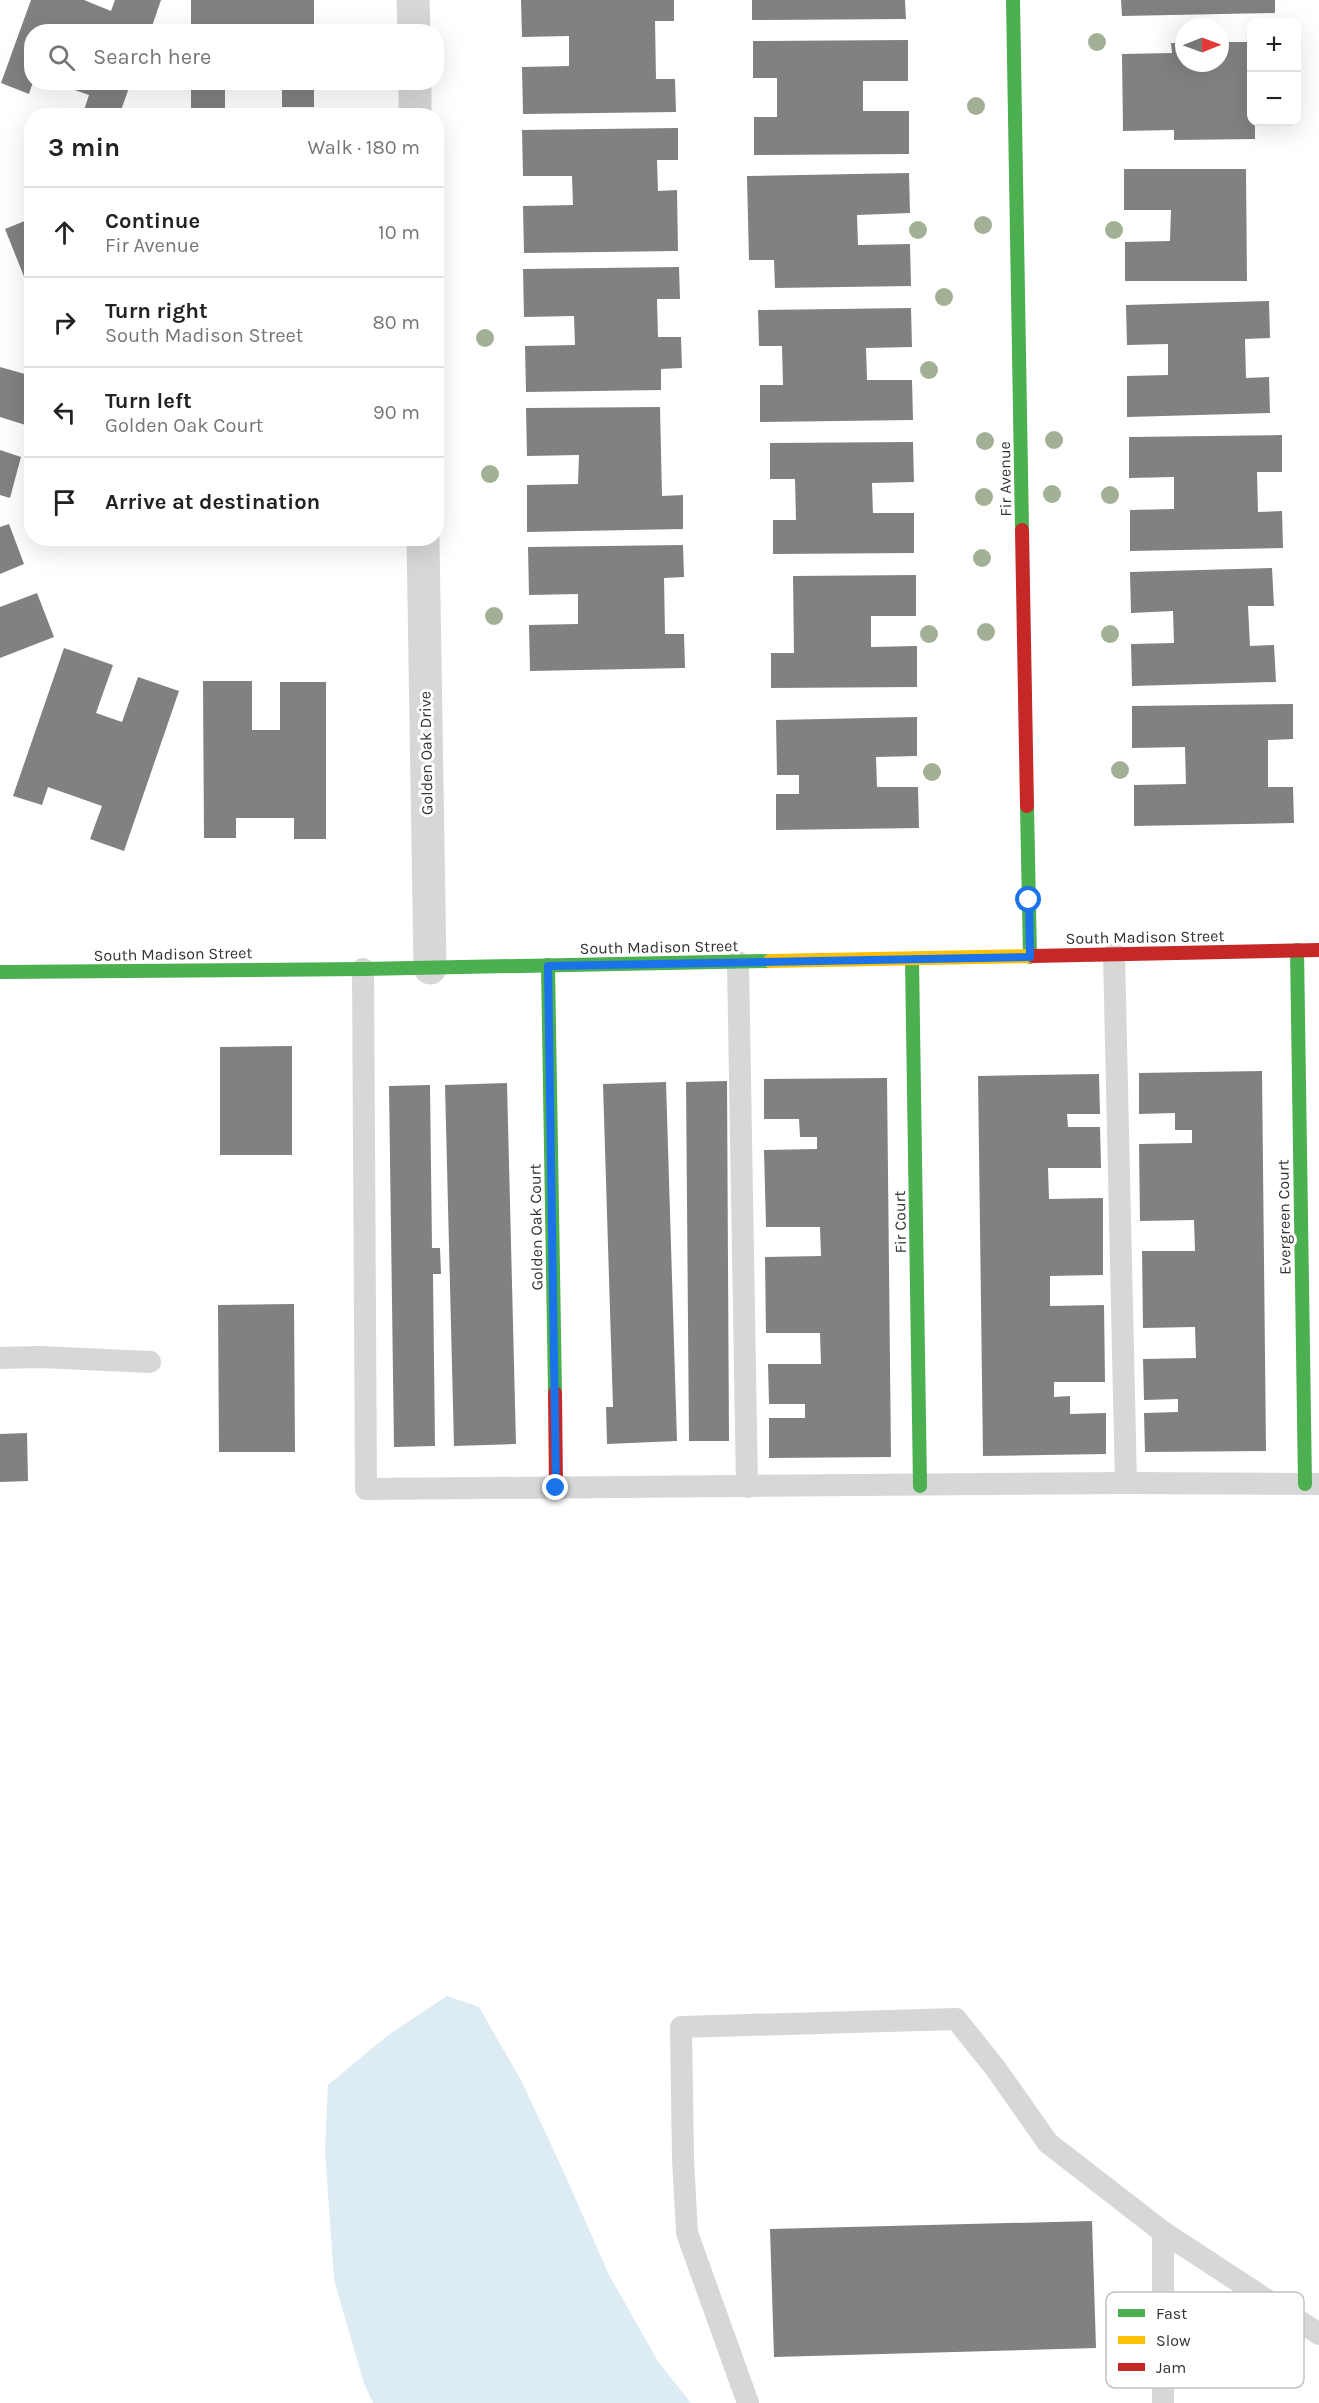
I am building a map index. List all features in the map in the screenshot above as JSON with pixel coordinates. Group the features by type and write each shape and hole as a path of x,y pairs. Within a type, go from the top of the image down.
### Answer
{"street":[{"path":"413,0 414,24"},
{"name":"Fir Avenue","path":"1013,0 1030,957"},
{"path":"415,90 415,108"},
{"name":"Golden Oak Drive","path":"423,546 430,968"},
{"name":"Evergreen Court","path":"1297,950 1312,1484"},
{"name":"South Madison Street","path":"0,972 430,968 1319,950"},
{"name":"Fir Court","path":"912,959 920,1486"},
{"name":"Golden Oak Court","path":"548,966 556,1488"}],"lane":[{"path":"1114,954 1126,1483"},
{"path":"738,962 747,1487"},
{"path":"363,969 366,1489 1126,1483 1312,1484"},
{"path":"0,1358 40,1357 150,1362"},
{"path":"748,2403 687,2233 683,2159 681,2027 956,2019 996,2069 1048,2143 1163,2232 1255,2292"},
{"path":"1163,2232 1163,2292"},
{"path":"1304,2324 1319,2334"}],"shaded area":[{"path":"447,1996 479,2007 522,2082 609,2275 659,2363 691,2403 373,2403 364,2383 334,2280 325,2150 328,2085 387,2036"}],"building":[{"path":"31,0 84,0 111,11 115,0 161,0 153,24 24,24 24,90 30,90 29,94 1,83"},
{"path":"191,0 314,0 314,24 191,24"},
{"path":"521,0 674,0 674,21 655,21 656,79 675,79 676,112 523,114 522,67 569,66 569,36 522,37"},
{"path":"752,0 905,0 906,19 752,20"},
{"path":"1121,0 1275,0 1275,13 1122,16"},
{"path":"908,40 908,81 863,81 863,111 909,111 909,154 754,155 754,117 777,117 777,78 753,78 753,41"},
{"path":"1229,42 1247,42 1247,126 1255,126 1255,139 1174,140 1174,130 1123,131 1122,54 1172,53 1171,43 1175,43 1175,72 1229,72"},
{"path":"75,90 128,90 122,108 85,108 89,95"},
{"path":"191,90 225,90 225,108 191,108"},
{"path":"282,90 314,90 314,107 282,107"},
{"path":"678,128 678,160 657,160 658,191 677,190 678,251 524,253 523,206 573,205 572,176 523,176 522,130"},
{"path":"1124,169 1246,169 1247,281 1125,281 1125,242 1170,241 1171,210 1124,210"},
{"path":"909,173 910,213 857,215 858,245 910,244 911,286 775,288 774,260 749,260 747,176"},
{"path":"24,221 24,276 5,229"},
{"path":"679,267 680,299 657,299 658,337 681,337 682,368 661,369 661,390 526,392 525,346 575,345 574,316 524,317 523,269"},
{"path":"1269,301 1270,338 1245,339 1246,378 1269,377 1270,413 1127,417 1127,376 1168,375 1168,344 1127,345 1126,305"},
{"path":"911,308 912,347 866,348 867,380 912,380 913,420 760,422 760,385 783,385 782,346 759,346 758,310"},
{"path":"0,367 24,374 24,424 0,417"},
{"path":"660,407 662,496 683,495 683,529 527,532 527,485 578,484 579,455 527,456 526,408"},
{"path":"1282,435 1282,472 1257,472 1258,512 1282,511 1283,548 1130,551 1130,510 1174,509 1174,477 1129,478 1129,437"},
{"path":"913,442 914,482 872,483 873,513 914,513 914,553 773,554 773,520 796,520 795,479 770,479 770,443"},
{"path":"0,450 21,457 10,498 0,495"},
{"path":"9,524 24,564 0,574 0,527"},
{"path":"683,545 684,577 664,578 665,634 684,634 685,668 530,671 529,625 578,624 578,594 529,595 528,547"},
{"path":"1272,568 1274,606 1248,606 1250,646 1274,645 1276,682 1132,686 1131,644 1174,643 1173,611 1131,613 1130,572"},
{"path":"916,575 916,616 871,616 871,647 917,646 917,687 771,688 771,653 794,653 793,576"},
{"path":"37,593 54,637 0,658 0,607"},
{"path":"64,648 113,665 96,713 122,722 138,677 179,691 124,851 90,839 102,806 48,787 42,805 13,796"},
{"path":"203,681 252,681 252,730 280,730 280,682 326,682 326,839 294,839 294,818 236,818 236,838 204,838"},
{"path":"1293,704 1293,739 1268,740 1268,787 1293,787 1294,823 1134,826 1134,785 1186,784 1185,747 1132,748 1132,706"},
{"path":"917,717 917,756 876,757 877,787 918,787 919,828 776,830 776,794 799,794 799,775 777,775 776,720"},
{"path":"292,1046 292,1155 220,1155 220,1047"},
{"path":"1262,1071 1266,1451 1145,1452 1144,1413 1178,1412 1178,1399 1144,1400 1143,1359 1196,1358 1195,1327 1143,1328 1142,1251 1195,1251 1194,1220 1140,1221 1139,1144 1192,1143 1192,1130 1175,1130 1175,1113 1139,1114 1139,1073"},
{"path":"1099,1074 1100,1114 1067,1114 1068,1127 1100,1127 1101,1168 1048,1168 1049,1199 1103,1198 1103,1275 1050,1276 1050,1306 1104,1305 1105,1382 1054,1382 1054,1397 1070,1396 1070,1414 1106,1413 1106,1454 983,1456 978,1076"},
{"path":"887,1078 891,1457 769,1458 769,1418 805,1418 805,1404 769,1404 768,1364 821,1364 820,1333 766,1333 765,1257 821,1256 820,1227 766,1227 764,1150 817,1149 817,1137 800,1137 799,1119 764,1119 764,1079"},
{"path":"727,1081 729,1441 689,1441 686,1082"},
{"path":"666,1082 677,1441 607,1444 606,1407 613,1407 603,1084"},
{"path":"507,1083 516,1444 454,1446 445,1085"},
{"path":"430,1085 432,1248 440,1248 441,1274 433,1274 435,1446 394,1447 389,1086"},
{"path":"294,1304 295,1452 219,1452 218,1305"},
{"path":"27,1433 28,1481 0,1482 0,1434"},
{"path":"1092,2221 1096,2348 774,2357 770,2229"}],"traffic: fast":[{"path":"1013,0 1022,530"},
{"path":"1027,806 1030,957"},
{"path":"1297,950 1305,1484"},
{"path":"912,959 920,1486"},
{"path":"0,972 363,969 770,961"},
{"path":"548,965 555,1393"}],"traffic: slow":[{"path":"770,961 1033,956"}],"traffic: jam":[{"path":"1022,530 1027,806"},
{"path":"1033,956 1319,950"},
{"path":"555,1393 556,1488"}],"route":[{"path":"556,1488 548,966 1030,957 1029,900"}]}
